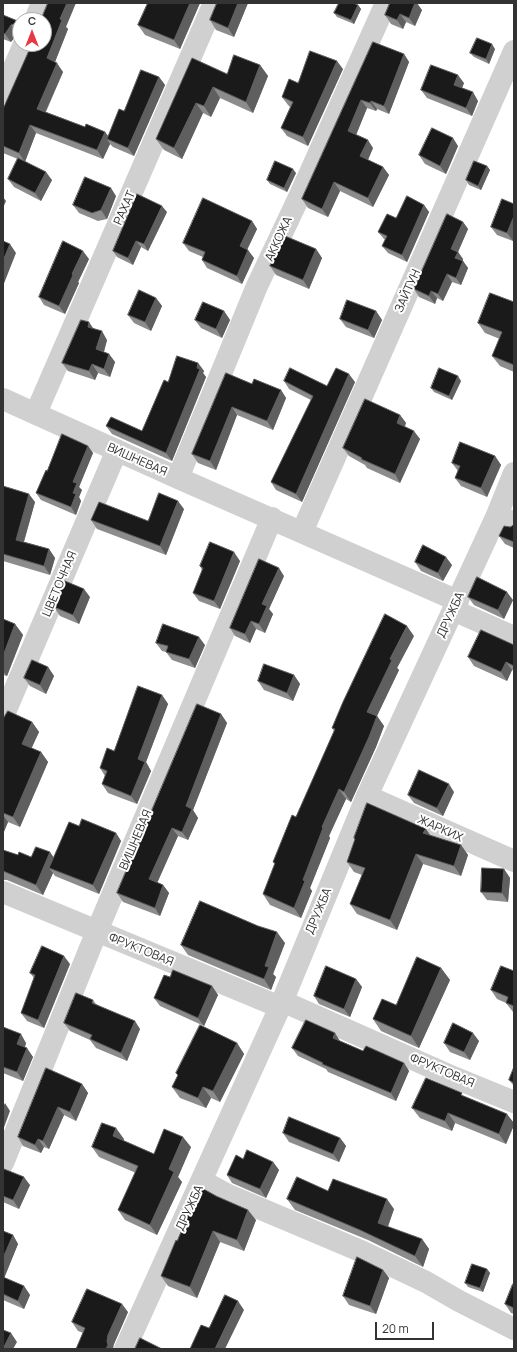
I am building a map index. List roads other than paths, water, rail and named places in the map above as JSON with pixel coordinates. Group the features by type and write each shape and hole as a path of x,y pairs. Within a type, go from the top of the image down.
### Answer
{"street":[{"name":"РАХАТ","path":"36,413 214,3"},
{"name":"АККОЖА","path":"178,478 257,286 303,188 386,3"},
{"name":"ЗАЙТУН","path":"302,532 514,51"},
{"path":"3,93 21,52"},
{"name":"ВИШНЕВАЯ","path":"3,399 178,478 272,518 456,605 514,637"},
{"name":"ЦВЕТОЧНАЯ","path":"3,717 117,450"},
{"name":"ДРУЖБА","path":"125,1349 281,1004 367,796 456,605 505,519 514,473"},
{"name":"ВИШНЕВАЯ","path":"3,1163 97,931 272,518"},
{"name":"ЖАРКИХ","path":"367,796 514,861"},
{"name":"ФРУКТОВАЯ","path":"3,892 281,1004 514,1102"},
{"path":"202,1181 228,1195 363,1252 426,1282 466,1305 514,1329"}]}
